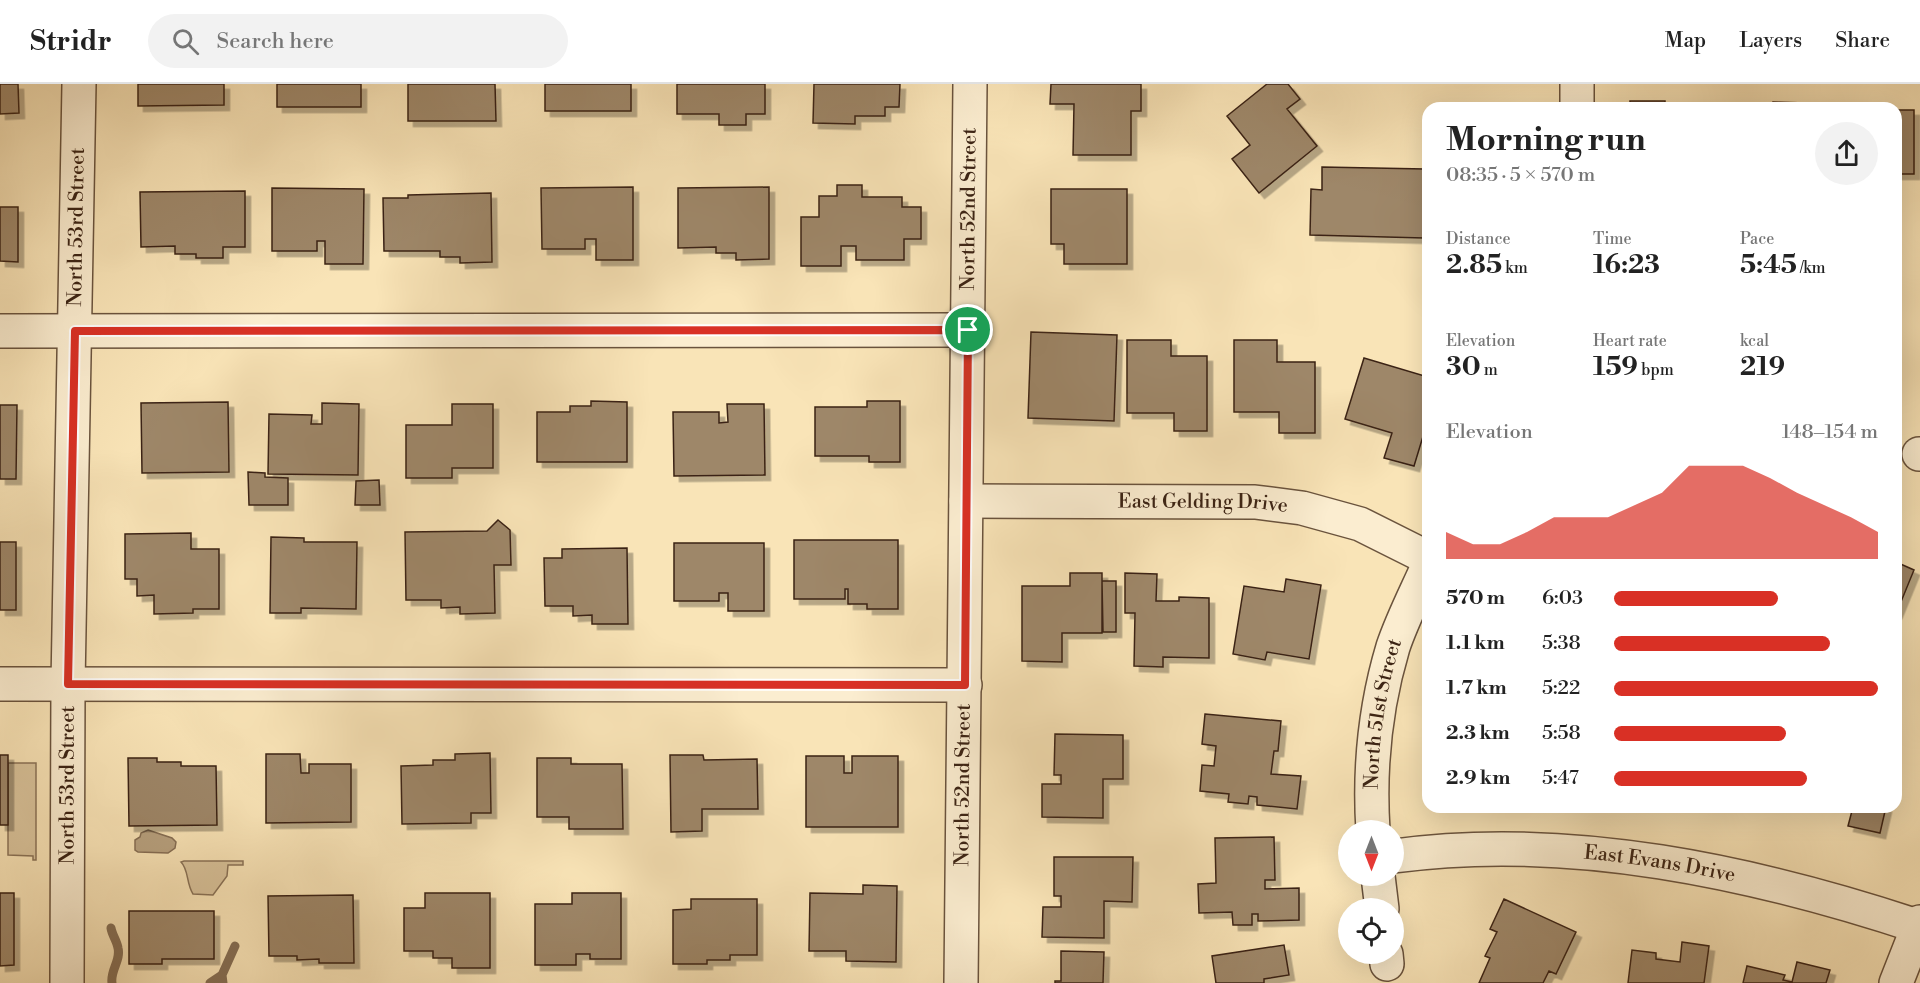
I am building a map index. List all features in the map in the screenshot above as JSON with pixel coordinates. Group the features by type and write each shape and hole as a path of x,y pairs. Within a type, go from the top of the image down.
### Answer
{"street":[{"name":"North 53rd Street","path":"67,983 68,684 79,84"},
{"name":"North 52nd Street","path":"961,983 970,84"},
{"path":"1577,84 1577,102"},
{"path":"0,331 968,330"},
{"name":"East Gelding Drive","path":"966,501 1255,502 1302,508 1360,524 1422,555"},
{"name":"North 51st Street","path":"1372,820 1372,756 1381,697 1393,646 1422,580"},
{"path":"0,684 965,685"},
{"name":"East Evans Drive","path":"1404,854 1487,849 1576,852 1696,866 1872,910 1920,925"},
{"path":"1896,983 1920,925"}],"shaded area":[{"path":"8,763 36,763 36,860 33,860 33,856 8,855"},
{"path":"148,830 172,838 176,842 175,848 168,853 135,850 135,840 140,837 141,833"},
{"path":"243,861 243,865 228,865 227,876 213,895 193,894 181,862"}],"building":[{"path":"0,84 18,84 19,113 0,114"},
{"path":"138,84 224,84 224,105 138,106"},
{"path":"277,84 361,84 361,107 277,107"},
{"path":"408,84 495,84 496,121 408,121"},
{"path":"545,84 631,84 631,111 545,111"},
{"path":"677,84 765,84 765,114 746,114 746,125 719,125 719,114 677,114"},
{"path":"814,84 900,84 899,107 885,107 885,116 855,116 855,124 813,123"},
{"path":"1051,84 1141,84 1141,111 1131,111 1131,155 1073,155 1074,104 1050,104"},
{"path":"1267,84 1288,84 1300,99 1287,109 1317,146 1259,193 1232,159 1250,145 1227,116"},
{"path":"1630,101 1665,101 1665,102"},
{"path":"1902,110 1914,110 1914,174 1902,174"},
{"path":"1322,167 1422,169 1422,238 1310,235 1311,189 1322,190"},
{"path":"837,185 862,185 862,197 902,197 902,207 921,207 921,239 904,239 904,260 856,260 856,246 841,246 841,266 801,266 801,217 819,217 819,196 837,196"},
{"path":"633,187 633,260 596,260 596,239 585,239 585,249 542,249 541,188"},
{"path":"769,187 769,259 736,260 736,253 716,253 716,247 678,248 678,188"},
{"path":"272,188 364,189 363,264 325,264 325,241 317,241 317,251 272,251"},
{"path":"1051,189 1127,189 1127,264 1064,264 1064,244 1051,244"},
{"path":"245,191 245,247 223,247 223,258 196,258 196,254 175,254 175,246 141,247 140,192"},
{"path":"491,193 492,262 460,263 460,257 440,257 440,251 384,251 383,198 408,198 408,195"},
{"path":"0,207 18,207 18,262 0,261"},
{"path":"1031,332 1117,335 1114,421 1028,418"},
{"path":"1127,340 1171,340 1171,356 1207,356 1207,431 1174,431 1174,413 1127,413"},
{"path":"1234,340 1277,340 1277,362 1315,362 1315,433 1279,433 1279,412 1234,412"},
{"path":"1364,358 1422,375 1422,440 1414,466 1384,458 1392,433 1345,419"},
{"path":"591,401 627,402 627,462 537,462 537,412 570,412 570,406 591,406"},
{"path":"867,401 900,401 900,462 869,462 869,456 815,456 815,407 867,407"},
{"path":"228,402 229,472 142,473 141,403"},
{"path":"322,403 359,404 358,475 268,474 269,414 312,415 311,424 322,424"},
{"path":"452,404 493,404 493,468 452,468 452,478 406,478 406,425 452,425"},
{"path":"727,404 764,404 765,475 674,476 673,412 719,412 719,423 728,422"},
{"path":"0,405 17,405 16,479 0,479"},
{"path":"248,472 265,473 265,477 288,478 288,505 249,505"},
{"path":"379,480 380,505 355,505 356,481"},
{"path":"498,520 510,530 511,565 494,565 495,613 460,614 460,607 441,608 441,600 406,600 405,532 487,531"},
{"path":"191,533 191,549 219,549 219,609 193,609 193,613 154,614 154,595 137,596 137,579 125,579 125,534"},
{"path":"271,537 304,538 304,542 357,542 356,609 301,608 301,613 270,613"},
{"path":"794,540 898,540 898,609 867,609 867,604 848,604 848,589 845,589 845,599 794,599"},
{"path":"0,542 16,542 16,610 0,610"},
{"path":"674,543 764,543 764,611 728,611 728,593 719,593 719,601 674,601"},
{"path":"627,548 628,624 592,624 592,615 573,616 573,606 545,606 544,558 562,558 562,549"},
{"path":"1902,565 1914,570 1902,599"},
{"path":"1070,573 1102,573 1102,633 1062,633 1062,662 1022,661 1022,586 1070,586"},
{"path":"1125,573 1157,574 1156,601 1179,601 1179,597 1209,598 1209,658 1163,657 1163,667 1134,666 1135,613 1125,613"},
{"path":"1286,579 1321,585 1309,659 1267,652 1265,660 1233,654 1244,586 1284,592"},
{"path":"1102,581 1116,581 1116,632 1103,632"},
{"path":"1205,714 1281,721 1278,751 1274,751 1271,774 1301,776 1297,809 1257,805 1257,797 1249,796 1248,804 1228,802 1229,794 1200,791 1202,765 1214,766 1216,746 1202,744"},
{"path":"1055,734 1123,735 1123,779 1103,779 1103,818 1042,817 1042,784 1061,784 1061,775 1054,775"},
{"path":"490,753 491,813 471,813 471,823 402,824 401,766 433,765 433,760 455,760 455,754"},
{"path":"266,754 300,754 301,773 309,773 309,764 351,764 351,822 266,823"},
{"path":"0,755 8,755 8,825 0,825"},
{"path":"670,755 703,755 704,760 757,759 758,809 702,809 702,831 671,832"},
{"path":"806,756 844,756 844,773 852,773 852,756 898,756 898,827 806,827"},
{"path":"128,758 157,758 157,762 181,762 181,766 216,766 217,825 129,826"},
{"path":"537,758 571,758 571,764 622,764 623,829 569,829 569,817 537,817"},
{"path":"1851,813 1885,813 1880,833 1848,826"},
{"path":"1274,837 1275,880 1265,880 1265,889 1299,888 1299,920 1258,921 1258,914 1252,914 1252,925 1233,925 1232,912 1199,913 1198,884 1216,883 1215,838"},
{"path":"1054,857 1133,857 1132,902 1104,901 1104,938 1042,937 1043,907 1061,907 1061,896 1054,896"},
{"path":"863,885 897,886 896,962 846,961 846,951 809,951 810,893 863,894"},
{"path":"0,893 14,893 14,965 0,966"},
{"path":"425,893 490,893 490,968 452,968 452,958 433,958 433,951 404,951 404,908 425,908"},
{"path":"572,893 621,893 621,959 590,959 590,954 576,954 576,965 535,965 535,904 572,904"},
{"path":"353,895 354,963 319,963 319,959 297,960 297,956 269,956 268,896"},
{"path":"691,899 757,899 757,955 730,955 730,960 707,960 707,964 673,964 673,910 691,909"},
{"path":"1504,899 1576,932 1556,974 1549,971 1543,983 1479,983 1490,958 1485,956 1497,932 1490,929"},
{"path":"129,911 214,911 214,959 162,959 162,964 129,964"},
{"path":"1682,942 1709,946 1704,983 1628,983 1632,950 1656,953 1656,959 1680,962"},
{"path":"1284,945 1289,975 1264,979 1264,983 1216,983 1212,956"},
{"path":"1061,951 1104,952 1103,983 1055,983 1055,981 1061,981"},
{"path":"1797,962 1830,970 1826,983 1743,983 1747,966 1785,975 1783,980 1792,982"}],"waterway":[{"path":"111,928 119,953 112,983"},
{"path":"223,983 222,975 235,946"},
{"path":"210,983 222,975"}],"route":[{"path":"968,330 965,685 68,684 75,331 968,330"}]}
